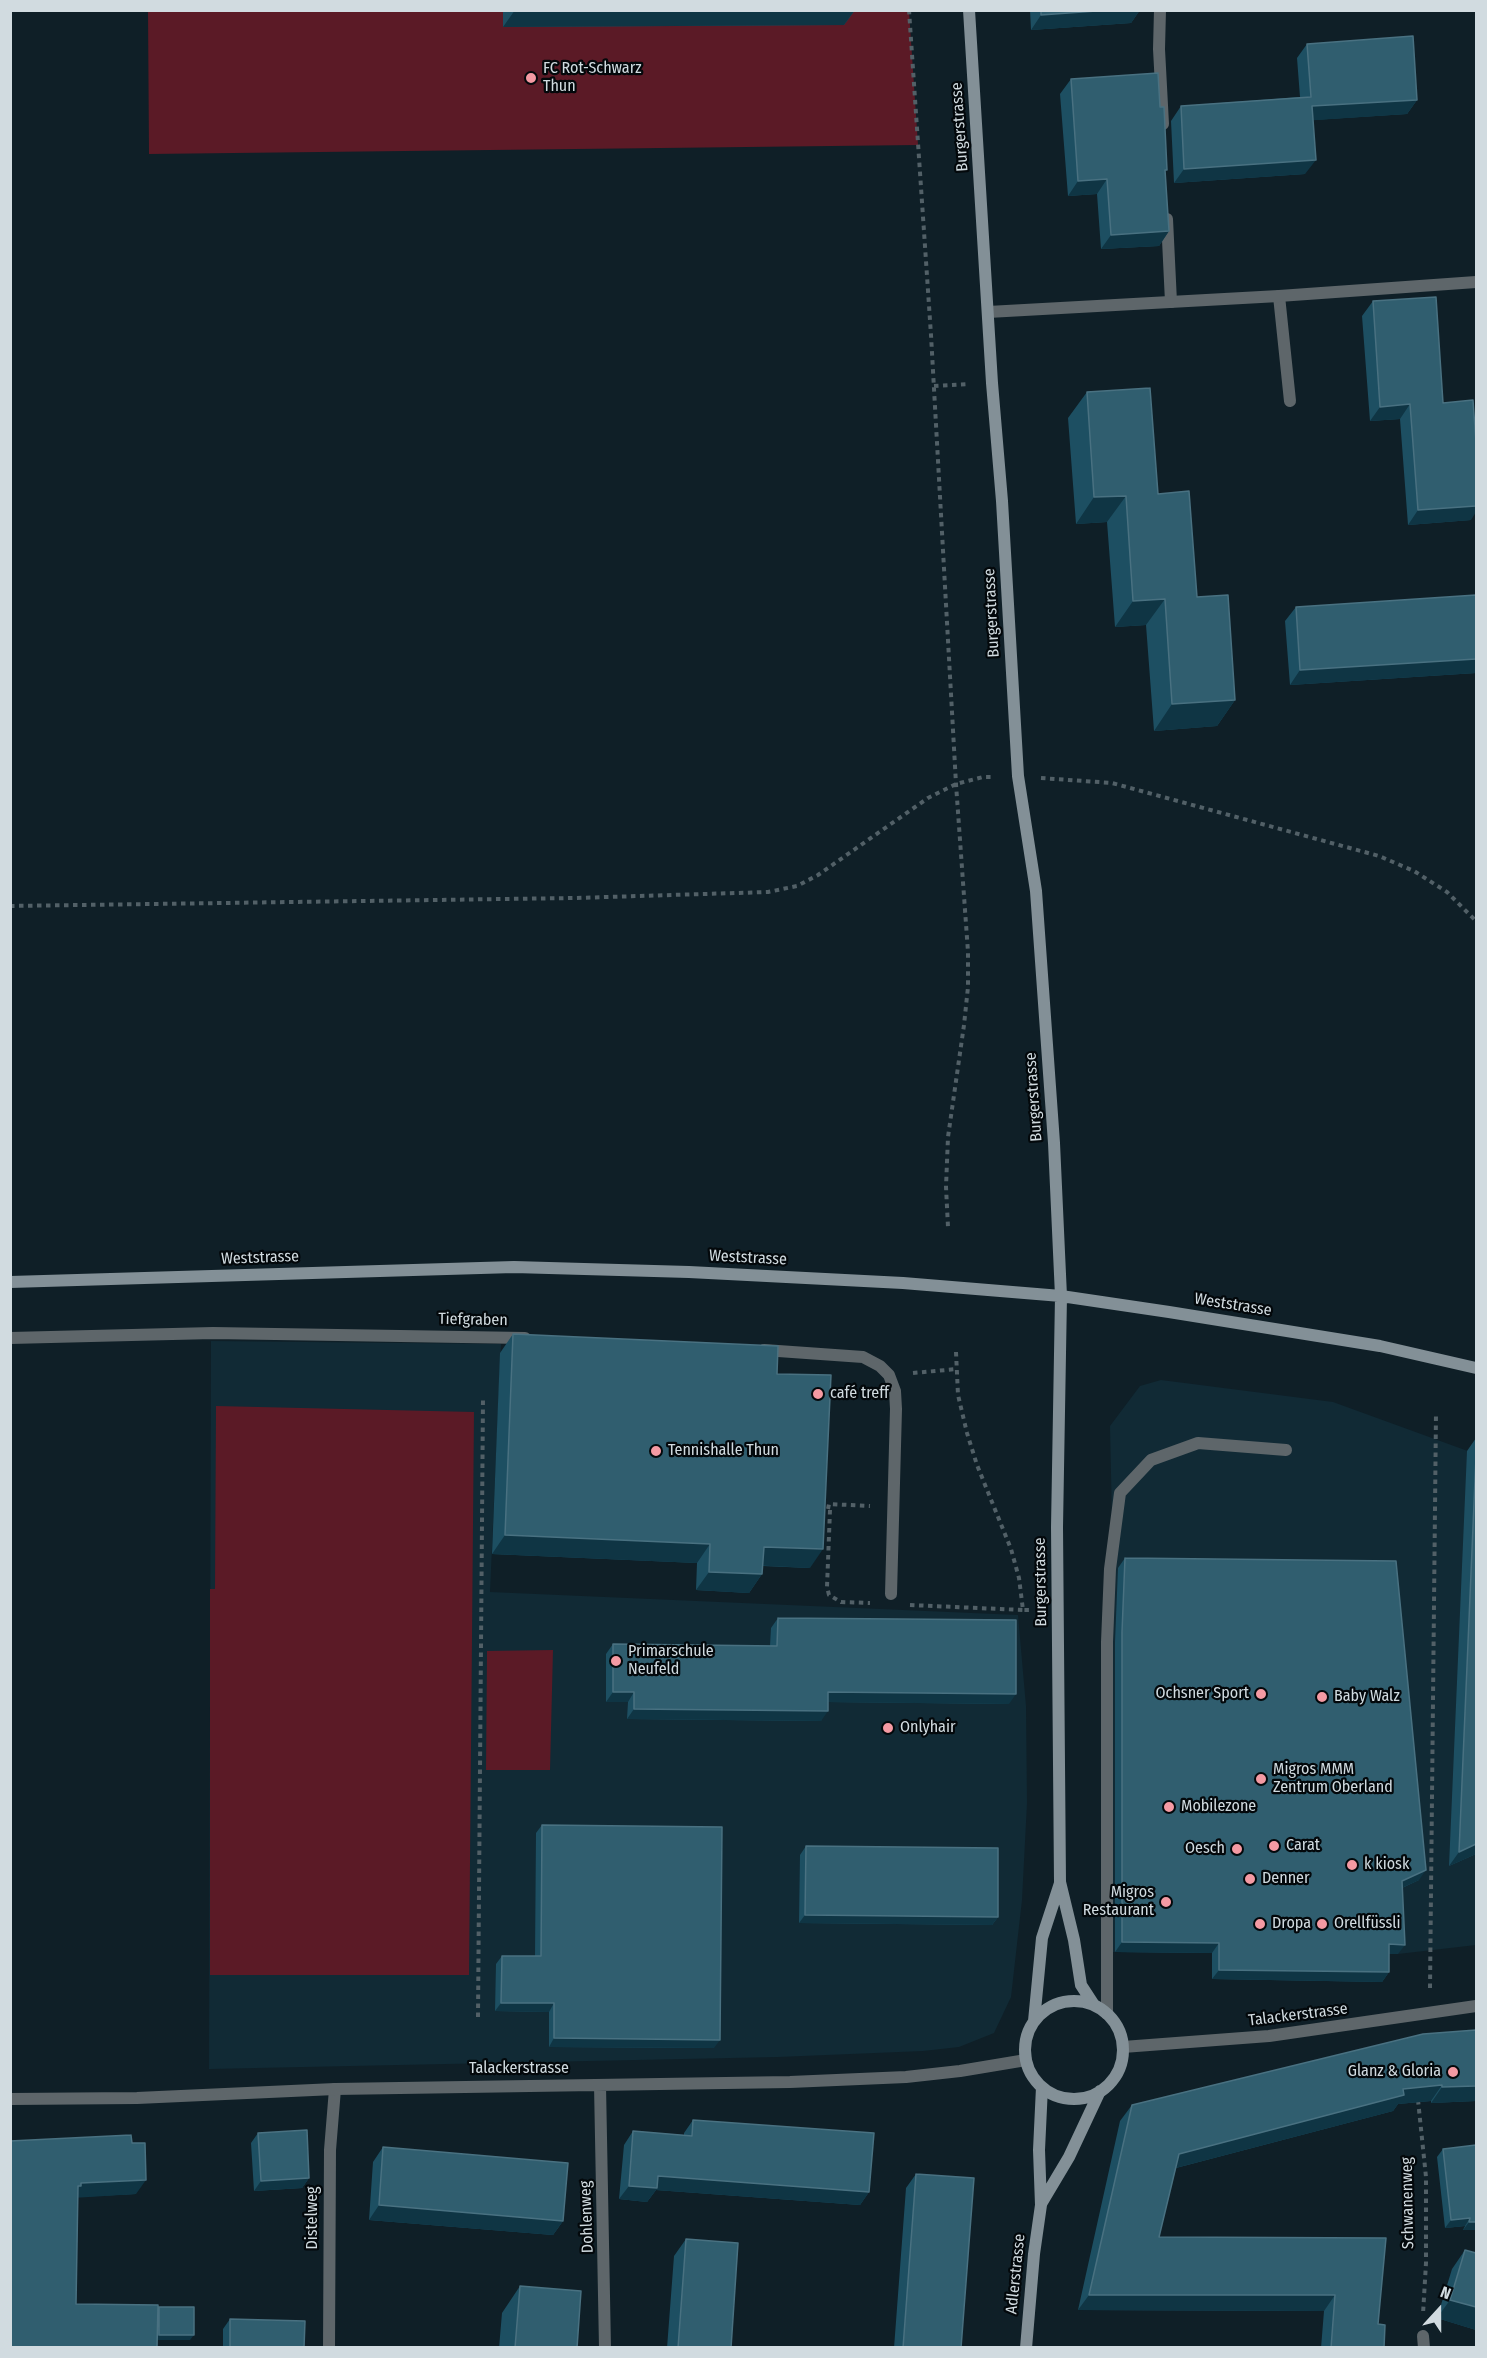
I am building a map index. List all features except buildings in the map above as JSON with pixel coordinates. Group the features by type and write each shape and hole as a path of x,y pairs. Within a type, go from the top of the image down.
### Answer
{"main road":[{"name":"Burgerstrasse","path":"969,10 1018,776 1036,891 1054,1143 1061,1296 1057,1481 1060,1882 1074,1940 1080,1985 1094,2005"},
{"name":"Weststrasse","path":"10,1282 514,1267 689,1272 903,1283 1061,1296 1380,1346 1476,1368"},
{"name":"Burgerstrasse","path":"1034,2021 1042,1938 1060,1882"},
{"path":"1081,2001 1094,2005 1107,2014 1121,2035 1123,2047 1118,2072 1110,2083 1100,2091 1081,2098 1070,2098 1042,2087 1032,2075 1026,2061 1026,2040 1034,2021 1054,2005 1081,2001"},
{"name":"Adlerstrasse","path":"1026,2348 1034,2254 1041,2205 1039,2150 1042,2087"},
{"name":"Adlerstrasse","path":"1041,2205 1069,2157 1100,2091"}],"street":[{"path":"1160,10 1159,49 1163,141"},
{"path":"1166,210 1171,302"},
{"path":"988,312 1279,296 1476,282"},
{"path":"1279,296 1290,401"},
{"name":"Tiefgraben","path":"10,1338 213,1333 536,1338"},
{"path":"748,1349 863,1358 880,1366 889,1375 895,1391 891,1594"},
{"path":"1107,2014 1107,1642 1110,1569 1120,1493 1151,1460 1198,1443 1286,1450"},
{"name":"Talackerstrasse","path":"1123,2047 1269,2036 1476,2006"},
{"name":"Talackerstrasse","path":"10,2099 137,2098 335,2089 790,2082 906,2077 1026,2061"},
{"name":"Dohlenweg","path":"600,2085 605,2348"},
{"name":"Distelweg","path":"329,2348 330,2150 335,2089"}],"path":[{"path":"909,10 968,952 968,987 948,1137 946,1187 948,1227"},
{"path":"934,386 992,382"},
{"path":"10,906 563,899 768,892 797,886 818,875 928,798 956,784 983,777 1018,776 1112,783 1379,856 1414,871 1447,892 1476,921"},
{"path":"956,1352 958,1395 967,1432 977,1466 1011,1549 1019,1578 1023,1610 1058,1611"},
{"path":"921,1372 957,1370"},
{"path":"478,2016 483,1398"},
{"path":"1430,2013 1436,1412"},
{"path":"821,1509 830,1510 829,1504 894,1507"},
{"name":"Schwanenweg","path":"1418,2095 1426,2177 1424,2342"}],"shaded area":[{"name":"FC Rot-Schwarz Thun","path":"148,11 909,11 918,145 149,154"},
{"name":"Primarschule Neufeld","path":"211,1341 501,1344 490,1592 1018,1615 1026,1706 1027,1803 1022,1900 1011,1997 994,2033 959,2047 923,2051 778,2057 209,2069"},
{"path":"1161,1380 1333,1402 1476,1454 1476,1945 1398,1954 1110,1952 1113,1568 1110,1426 1140,1386"},
{"path":"216,1406 474,1412 469,1975 210,1975 210,1589 215,1589"},
{"path":"553,1650 550,1770 486,1770 487,1651"}],"place":[{"name":"FC Rot-Schwarz Thun","path":"531,78"},
{"name":"café treff","path":"818,1394"},
{"name":"Tennishalle Thun","path":"656,1451"},
{"name":"Primarschule Neufeld","path":"616,1661"},
{"name":"Ochsner Sport","path":"1261,1694"},
{"name":"Baby Walz","path":"1322,1697"},
{"name":"Onlyhair","path":"888,1728"},
{"name":"Migros MMM Zentrum Oberland","path":"1261,1779"},
{"name":"Mobilezone","path":"1169,1807"},
{"name":"Carat","path":"1274,1846"},
{"name":"Oesch","path":"1237,1849"},
{"name":"k kiosk","path":"1352,1865"},
{"name":"Denner","path":"1250,1879"},
{"name":"Migros Restaurant","path":"1166,1902"},
{"name":"Dropa","path":"1260,1924"},
{"name":"Orellfüssli","path":"1322,1924"},
{"name":"Glanz & Gloria","path":"1453,2072"}]}
